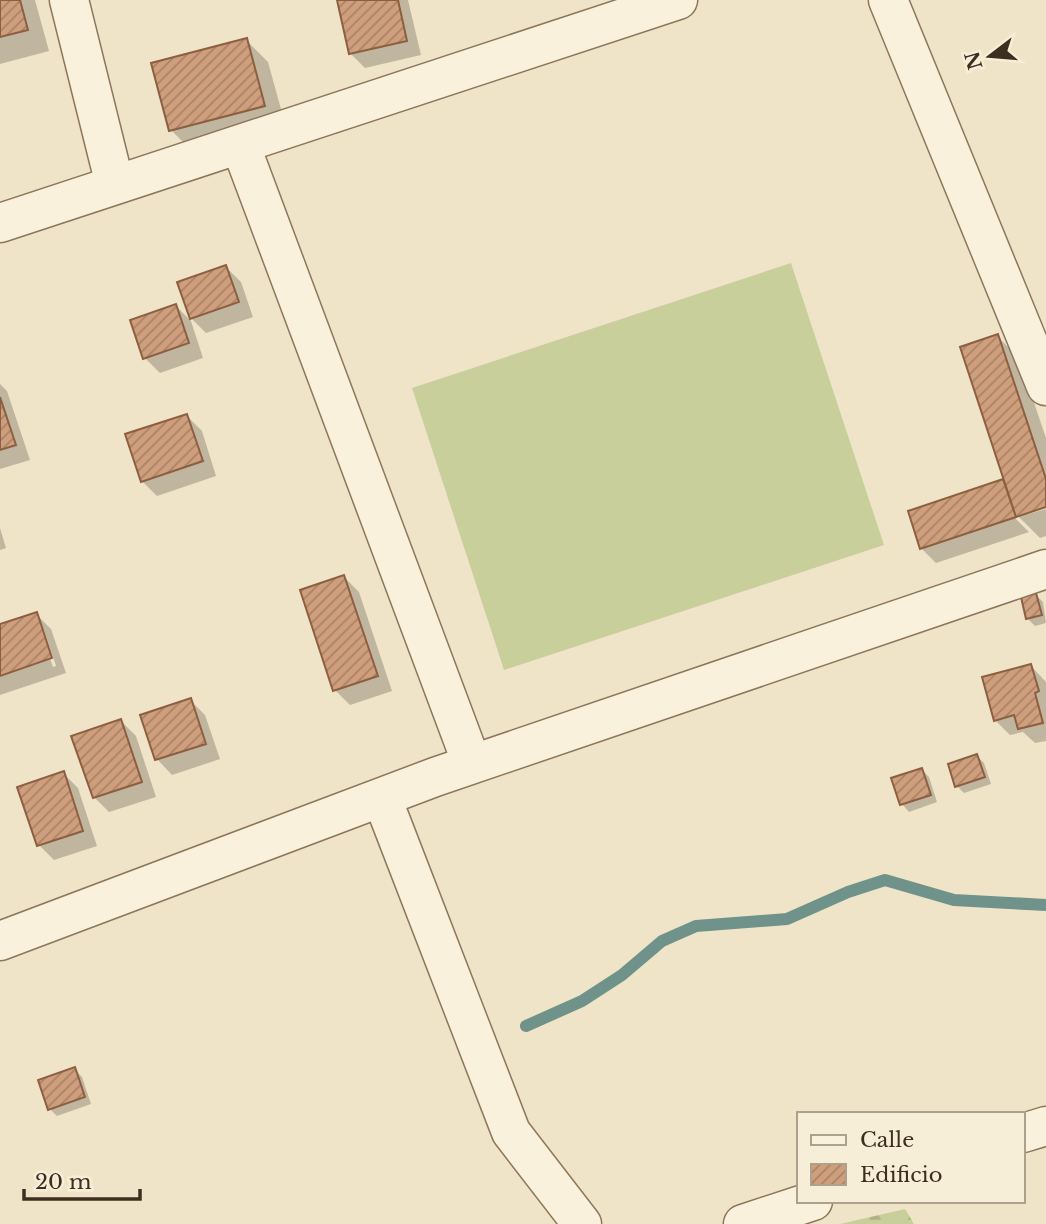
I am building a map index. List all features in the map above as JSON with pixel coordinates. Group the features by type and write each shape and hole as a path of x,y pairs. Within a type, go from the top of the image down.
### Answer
{"street":[{"path":"69,0 116,185"},
{"path":"0,223 240,144 593,13 678,0"},
{"path":"888,0 1046,386"},
{"path":"240,144 472,764"},
{"path":"0,941 472,764 1046,569"},
{"path":"382,798 511,1132 582,1224"},
{"path":"1025,1132 1046,1126"},
{"path":"743,1224 807,1203"}],"green space":[{"path":"791,263 884,545 504,670 412,388"},
{"path":"905,1209 914,1224 840,1224"}],"building":[{"path":"0,0 20,0 28,30 0,37"},
{"path":"337,0 398,0 407,41 349,54"},
{"path":"247,38 265,106 169,131 151,63"},
{"path":"226,265 239,302 190,319 177,282"},
{"path":"176,304 189,343 143,359 130,320"},
{"path":"998,334 1046,479 1046,507 1016,517 960,347"},
{"path":"0,397 16,445 0,450"},
{"path":"187,414 203,461 141,482 125,434"},
{"path":"1003,479 1016,517 920,549 908,511"},
{"path":"344,575 378,676 333,691 300,590"},
{"path":"1036,593 1042,615 1026,619 1021,597"},
{"path":"37,612 52,658 0,676 0,624"},
{"path":"1031,664 1039,691 1035,693 1043,723 1018,729 1014,715 994,721 982,677"},
{"path":"191,698 206,744 155,760 140,715"},
{"path":"121,719 142,782 93,798 71,736"},
{"path":"977,754 985,777 955,787 948,764"},
{"path":"922,768 931,795 900,805 891,778"},
{"path":"64,771 83,831 37,846 17,787"},
{"path":"75,1067 85,1097 48,1110 38,1080"}],"waterway":[{"path":"526,1026 582,1001 622,975 662,941 696,926 787,919 848,892 885,880 954,900 1046,905"}]}
